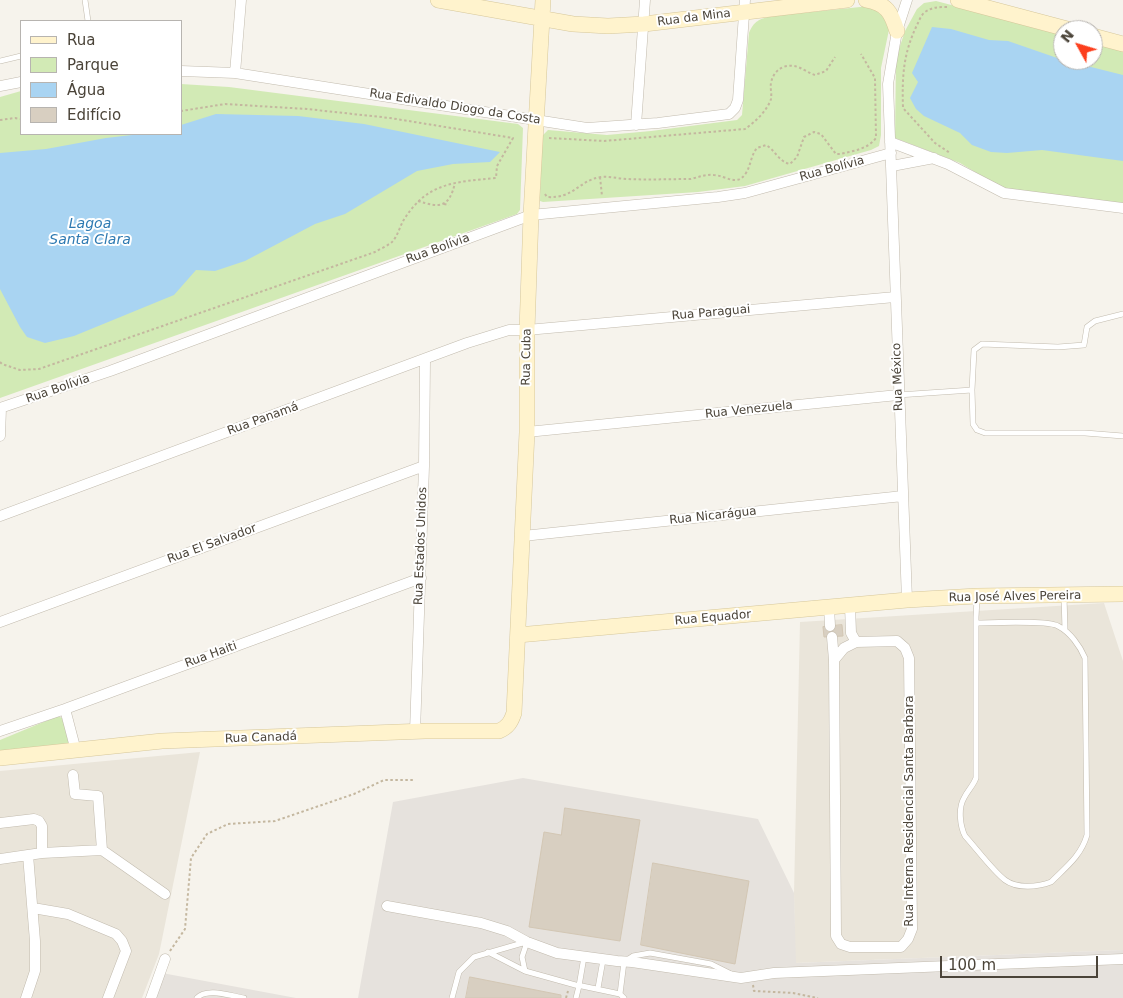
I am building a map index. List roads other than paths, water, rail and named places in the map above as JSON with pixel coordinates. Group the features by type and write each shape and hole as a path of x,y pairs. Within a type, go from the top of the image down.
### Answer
{"street":[{"path":"236,73 241,0"},
{"name":"Rua da Mina","path":"438,0 573,24 608,26 644,24 745,6 846,0"},
{"name":"Rua Cuba","path":"514,713 527,432 527,330 531,215 543,0"},
{"path":"636,125 646,0"},
{"path":"866,0 876,2 886,8 892,16 897,31"},
{"name":"Rua México","path":"907,0 897,31 888,84 907,600"},
{"path":"953,3 1053,26"},
{"name":"Rua Edivaldo Diogo da Costa","path":"182,71 236,73 587,128 636,125 729,114 735,108 738,100 745,6"},
{"path":"1103,39 1123,44"},
{"path":"0,86 20,82"},
{"path":"890,142 935,158 1004,193 1123,208"},
{"name":"Rua Bolívia","path":"0,408 110,371 531,215 745,193 891,153"},
{"path":"892,166 935,158"},
{"name":"Rua Paraguai","path":"527,330 895,297"},
{"name":"Rua Panamá","path":"0,516 467,343 509,330 527,330"},
{"name":"Rua Estados Unidos","path":"415,732 424,466 425,360"},
{"name":"Rua Venezuela","path":"527,432 898,395"},
{"path":"0,408 0,436"},
{"name":"Rua El Salvador","path":"0,622 424,466"},
{"name":"Rua Nicarágua","path":"523,536 904,496"},
{"name":"Rua Haiti","path":"0,731 65,709 420,578"},
{"name":"Rua José Alves Pereira","path":"907,600 977,596 1123,594"},
{"name":"Rua Equador","path":"518,635 907,600"},
{"path":"834,660 844,648 856,642 851,633 850,606"},
{"name":"Rua Interna Residencial Santa Barbara","path":"829,607 834,660 836,936 841,944 850,947 901,947 908,939 912,929 909,658 905,648 897,641 856,642"},
{"path":"65,709 76,751"},
{"name":"Rua Canadá","path":"0,758 162,741 499,731 506,728 511,722 514,713"},
{"path":"73,775 74,794 98,796 102,850"},
{"path":"0,823 34,819 39,821 42,826 42,852"},
{"path":"0,859 42,852 102,850 165,894"},
{"path":"26,998 35,971 35,941 28,855"},
{"path":"387,906 481,923 507,931 527,942 557,953 746,978 774,973 1123,959"},
{"path":"33,908 68,914 116,934 122,941 126,951 108,998"},
{"path":"151,998 165,959"}],"lane":[{"path":"85,0 88,20"},
{"path":"0,61 20,56"},
{"path":"1123,314 1095,321 1087,327 1084,345 1058,347 982,344 978,346 974,350 972,390 973,424 977,430 985,433 1085,433 1123,436"},
{"name":"Rua Venezuela","path":"898,395 972,390"},
{"path":"976,623 1051,623 1065,630 1085,658 1087,835 1084,847 1079,853 1051,882 1045,885 1018,886 1005,880 965,836 961,828 961,802 973,786 976,778 976,623 977,596"},
{"path":"1064,596 1065,630"},
{"path":"452,998 458,972 474,957 527,942"},
{"path":"525,971 522,957 527,942"},
{"path":"488,952 525,971 579,986 598,988 622,996 624,962"},
{"path":"576,998 584,957"},
{"path":"598,988 603,959"},
{"path":"197,998 209,992 244,998"}],"water":[{"path":"932,27 951,29 989,40 1008,41 1053,57 1053,70 1103,70 1123,75 1123,161 1042,150 1007,153 991,152 972,145 960,133 924,116 916,109 910,98 918,82 912,73"},
{"name":"Lagoa Santa Clara","path":"216,114 298,116 364,124 500,152 490,162 453,164 417,171 345,214 315,224 245,261 215,271 196,270 174,295 74,336 45,343 27,337 0,289 0,153 46,149 132,135 182,135 182,125"}]}
